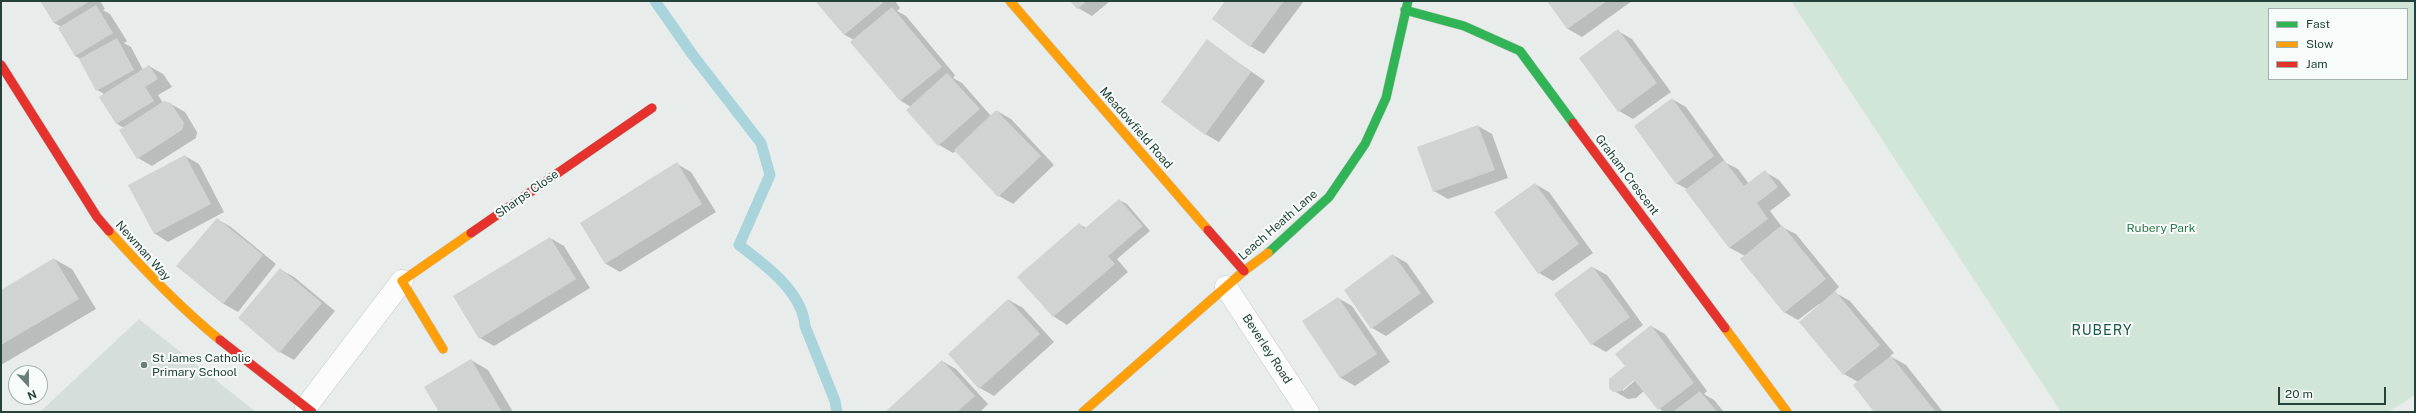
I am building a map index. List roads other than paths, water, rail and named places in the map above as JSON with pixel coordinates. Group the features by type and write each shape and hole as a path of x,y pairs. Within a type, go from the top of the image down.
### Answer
{"street":[{"name":"Meadowfield Road","path":"1010,1 1244,271"},
{"name":"Leach Heath Lane","path":"1083,412 1244,271 1269,252 1328,197 1365,144 1386,98 1408,1"},
{"name":"Graham Crescent","path":"1405,10 1464,26 1520,52 1787,412"},
{"name":"Newman Way","path":"1,65 97,217 158,286 191,317 309,409"},
{"name":"Sharps Close","path":"309,409 402,281 652,108"},
{"path":"402,281 443,349"},
{"name":"Beverley Road","path":"1226,287 1308,412"}],"waterway":[{"path":"655,1 692,54 761,143 770,175 739,245 771,270 790,290 797,301 805,326 835,401 837,412"}],"place":[{"name":"St James Catholic Primary School","path":"144,365"}],"district":[{"name":"RUBERY","path":"2102,331"}],"park label":[{"name":"Rubery Park","path":"2161,228"}]}
